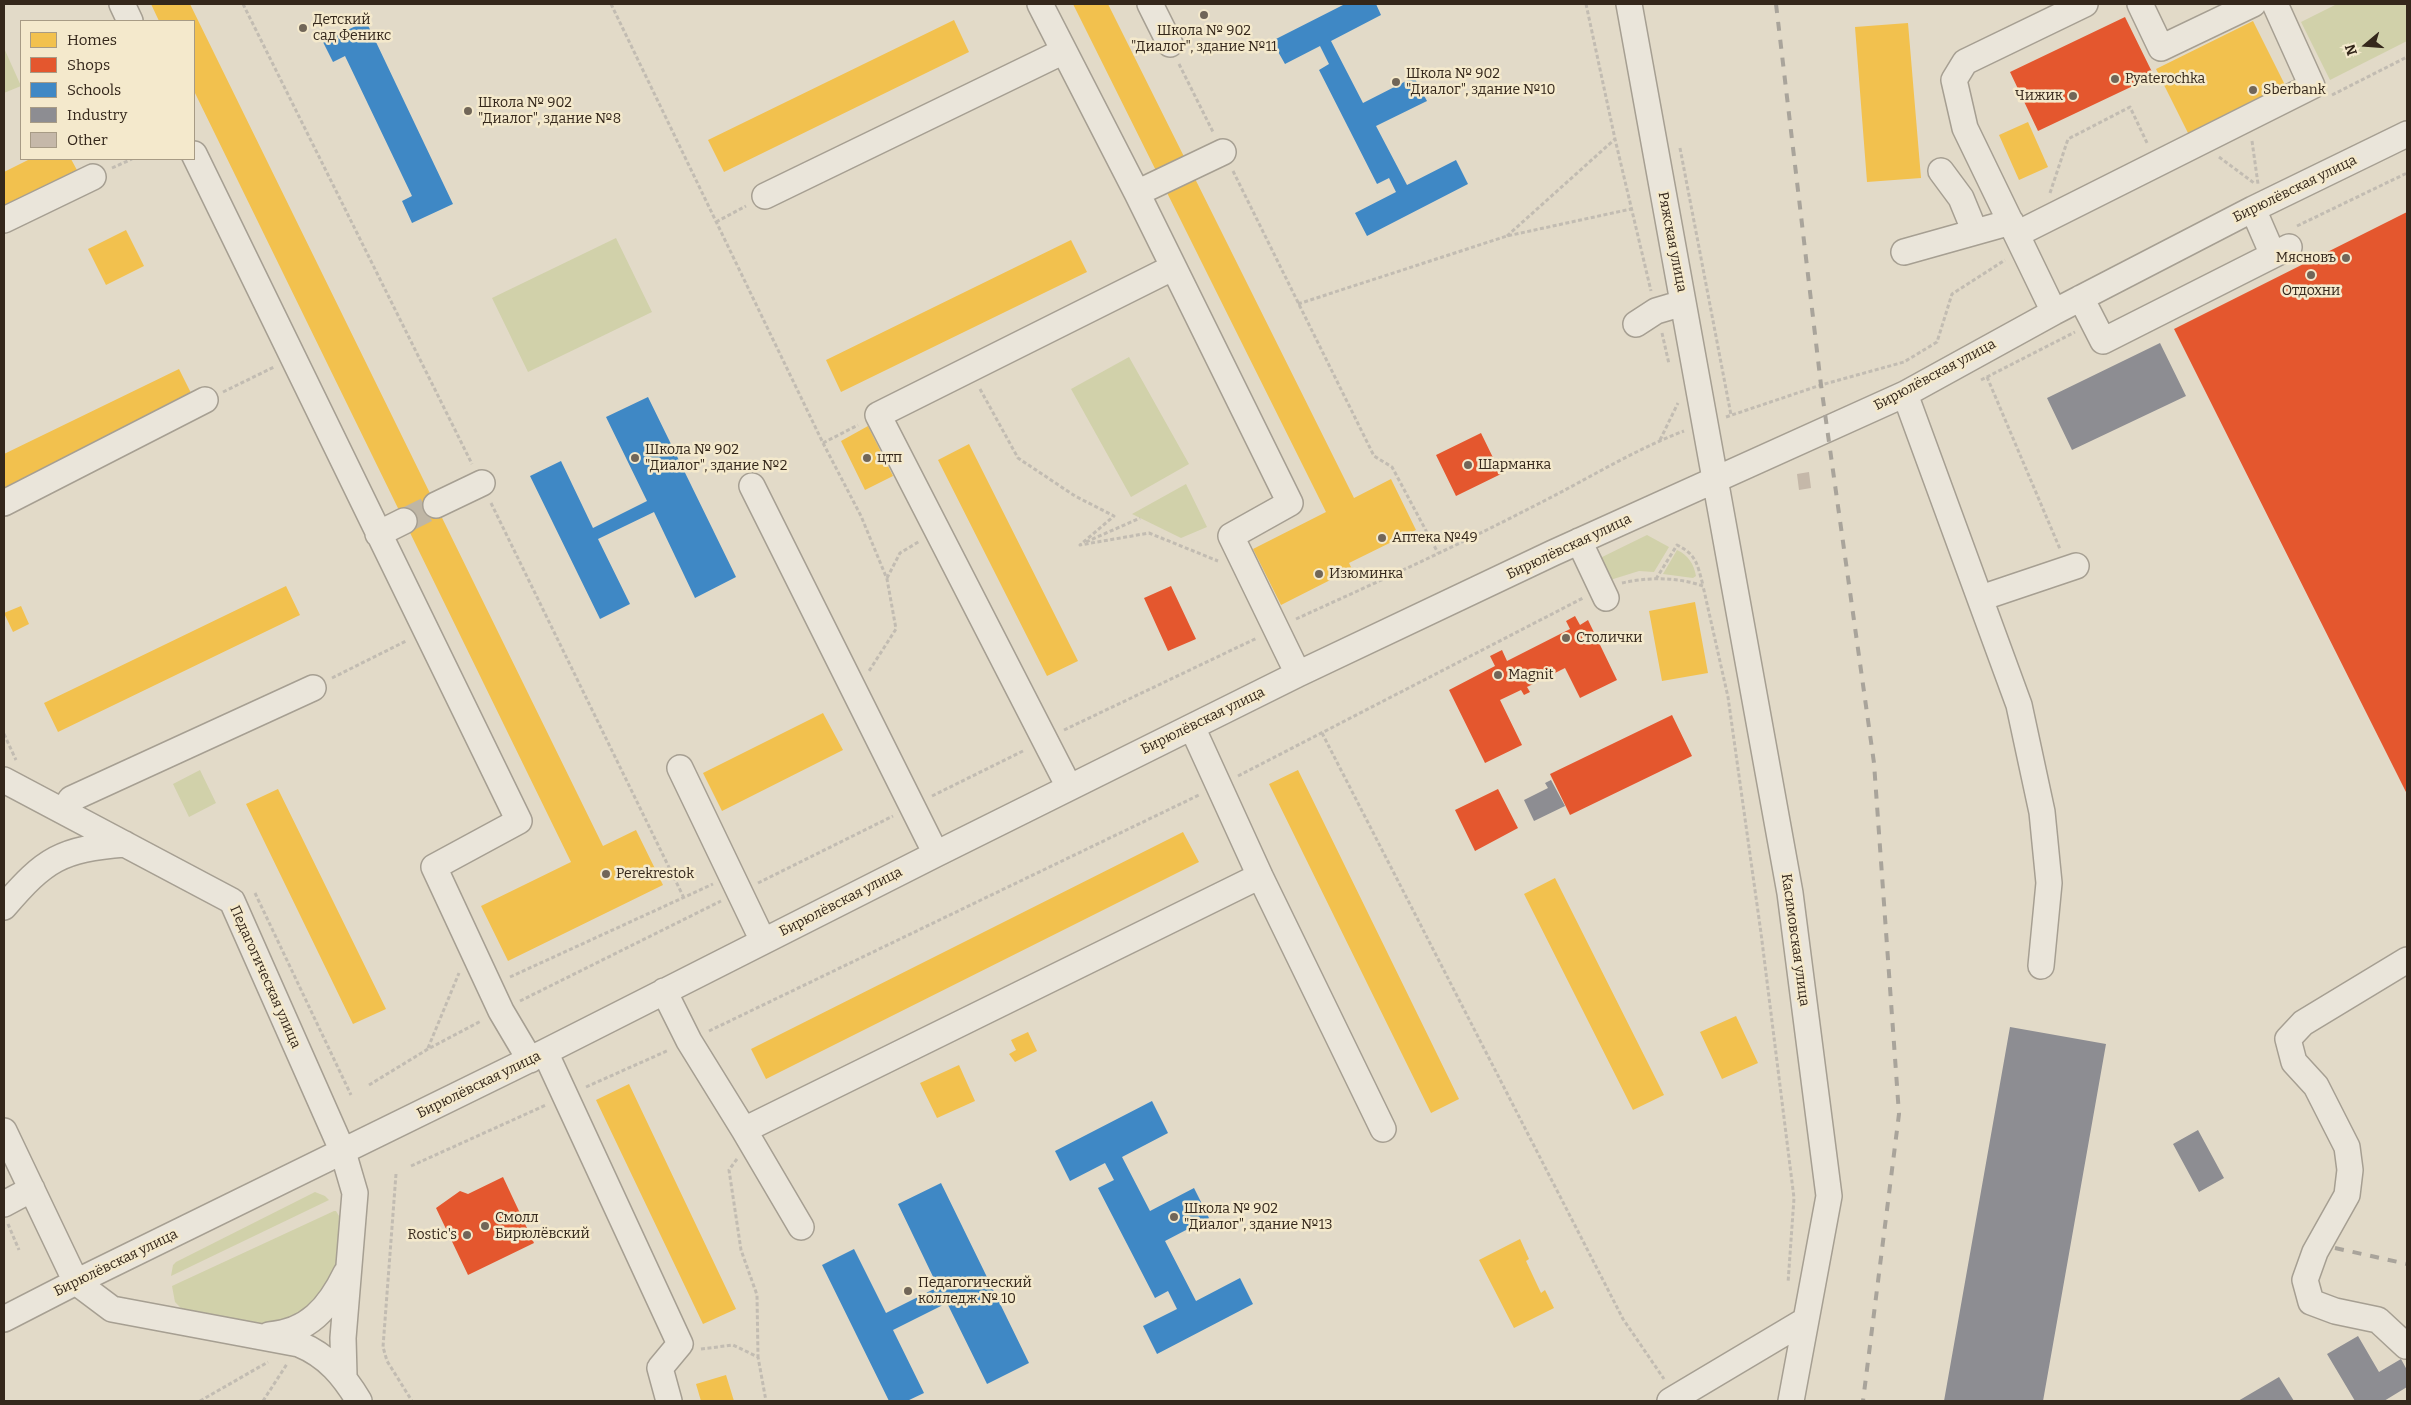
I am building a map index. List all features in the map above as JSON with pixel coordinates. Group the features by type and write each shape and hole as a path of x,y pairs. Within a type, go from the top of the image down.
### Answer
{"street":[{"path":"122,4 130,20"},
{"path":"1040,4 1137,193 1172,268 1290,503 1231,536 1298,674"},
{"path":"1150,4 1170,44"},
{"name":"Ряжская улица","path":"1629,4 1716,480"},
{"path":"2054,312 1965,128 1954,80 1965,62 2085,4"},
{"path":"2140,4 2160,48 2253,4"},
{"path":"1904,252 1975,232 2017,234 2312,86 2274,4"},
{"path":"765,196 1064,51"},
{"name":"Бирюлёвская улица","path":"4,1319 538,1056 1069,787 1298,674 1579,542 1904,394 2054,312 2253,208 2406,136"},
{"path":"1137,193 1224,152"},
{"path":"195,156 519,821 434,868 501,1011 538,1056 566,1096 680,1344 660,1368 669,1401"},
{"path":"1941,171 1961,198 1975,232"},
{"path":"4,220 93,177"},
{"path":"2082,298 2103,341 2276,248 2253,208"},
{"path":"1069,787 878,415 1172,268"},
{"path":"1646,317 1683,303"},
{"path":"1904,394 2019,705 2042,812 2049,883 2041,966"},
{"path":"4,503 205,400"},
{"name":"Касимовская улица","path":"1716,480 1790,893 1829,1196 1792,1401"},
{"path":"436,505 482,483"},
{"path":"752,486 936,854"},
{"path":"378,534 404,521"},
{"path":"1579,542 1604,594"},
{"path":"1980,598 2072,567"},
{"path":"64,810 71,799 313,688"},
{"path":"1192,727 1260,876 1382,1129"},
{"path":"680,768 763,941"},
{"name":"Педагогическая улица","path":"4,780 64,810 232,901 343,1152 355,1193 343,1338 344,1375"},
{"path":"4,907 45,864 66,853 96,846 124,844"},
{"path":"744,1130 1260,876"},
{"path":"2406,1346 2378,1320 2335,1311 2311,1302 2305,1280 2315,1252 2347,1195 2350,1170 2347,1147 2316,1086 2294,1062 2288,1039 2303,1023 2407,960"},
{"path":"664,991 689,1041 801,1227"},
{"path":"4,1130 76,1282 112,1309 299,1344 316,1351 344,1375 360,1401"},
{"path":"6,1214 32,1189"},
{"path":"251,1336 282,1334 297,1329 313,1320 323,1311 337,1292 350,1264"},
{"path":"1673,1399 1806,1320"}],"path":[{"path":"243,4 482,483 684,898"},
{"path":"611,4 823,443 861,516 887,579 896,629 855,692"},
{"path":"1586,4 1631,209 1646,317 1670,365"},
{"path":"1170,44 1374,456 1392,467 1438,553"},
{"path":"2329,96 2407,57"},
{"path":"2041,222 2068,139 2130,107 2157,164"},
{"path":"2213,152 2259,187 2251,135"},
{"path":"1507,236 1615,140"},
{"path":"1679,141 1731,415"},
{"path":"2276,248 2407,173"},
{"path":"716,222 765,196"},
{"path":"1298,304 1507,236 1631,209"},
{"path":"369,1085 428,1048 501,1011 736,883 913,806 1044,740 1533,507 1660,440 1706,422 1821,385 1904,362 1937,342 1952,294 2017,234"},
{"path":"1979,381 2093,322"},
{"path":"205,400 294,358"},
{"path":"970,369 1018,458 1075,496 1114,516 1080,545"},
{"path":"1987,377 2072,567"},
{"path":"1660,440 1679,402"},
{"path":"823,443 878,415"},
{"path":"1080,545 1140,518"},
{"path":"887,579 900,553 937,531"},
{"path":"1080,545 1149,533 1249,573"},
{"path":"1656,579 1677,544 1690,552 1696,561 1728,697 1761,933 1793,1188 1788,1287"},
{"path":"411,1166 689,1041 1219,785 1574,602 1604,594 1639,579 1656,579 1703,586"},
{"path":"313,688 425,631"},
{"path":"1322,733 1623,1319 1673,1399"},
{"path":"490,986 684,898 736,883"},
{"path":"428,1048 471,945"},
{"path":"729,1170 742,1250 757,1294 758,1357 766,1401"},
{"path":"396,1174 383,1347 387,1361 412,1401"},
{"path":"6,1214 19,1250"},
{"path":"200,1401 299,1344"},
{"path":"263,1401 299,1344"},
{"path":"680,1344 698,1349 733,1345 758,1357"}],"green space":[{"path":"2337,4 2407,4 2407,41 2330,80 2301,22"},
{"path":"4,48 20,86 4,93"},
{"path":"616,238 652,312 528,372 492,298"},
{"path":"1129,357 1189,464 1131,497 1071,389"},
{"path":"1186,484 1207,527 1181,538 1132,514"},
{"path":"1647,535 1669,547 1654,572 1639,571 1607,581 1598,559"},
{"path":"1677,550 1684,554 1692,564 1696,576 1693,578 1663,574"},
{"path":"200,770 216,803 189,817 173,784"},
{"path":"315,1192 329,1200 171,1276 173,1265 176,1262"},
{"path":"334,1211 339,1216 338,1265 331,1287 283,1328 184,1311 175,1302 172,1286"}],"building: Homes":[{"path":"151,4 190,4 603,846 636,830 663,885 508,961 481,906 571,862 195,93 195,20 159,20"},
{"path":"1073,4 1108,4 1354,498 1391,479 1416,530 1349,563 1352,569 1281,605 1253,549 1326,512"},
{"path":"954,20 969,52 724,172 708,140"},
{"path":"2253,21 2286,87 2189,135 2156,69"},
{"path":"1908,23 1921,178 1867,182 1855,27"},
{"path":"2028,122 2048,167 2019,180 1999,135"},
{"path":"28,160 72,160 78,172 4,208 4,172"},
{"path":"126,230 144,266 106,285 88,249"},
{"path":"1071,240 1087,272 841,392 826,360"},
{"path":"179,369 193,397 4,489 4,454"},
{"name":"цтп","path":"868,426 893,476 865,490 841,441"},
{"path":"969,444 1078,661 1047,676 938,460"},
{"path":"286,586 300,615 58,732 44,703"},
{"path":"1695,602 1708,673 1662,681 1649,611"},
{"path":"21,606 29,624 13,632 4,613"},
{"path":"823,713 843,750 722,811 703,773"},
{"path":"1298,770 1459,1099 1431,1113 1269,784"},
{"path":"278,789 386,1009 353,1024 246,804"},
{"path":"1183,832 1199,862 766,1079 751,1049"},
{"path":"1555,878 1664,1095 1633,1110 1524,894"},
{"path":"1736,1016 1758,1063 1722,1079 1700,1032"},
{"path":"1028,1032 1037,1051 1015,1062 1009,1054 1016,1050 1011,1040"},
{"path":"959,1065 975,1101 937,1118 920,1083"},
{"path":"629,1084 736,1309 703,1324 596,1100"},
{"path":"1520,1239 1529,1259 1526,1261 1541,1293 1545,1290 1554,1308 1514,1328 1479,1260"},
{"path":"726,1375 734,1401 701,1401 696,1384"}],"building: Shops":[{"path":"2125,17 2154,76 2038,131 2010,72"},
{"path":"2407,212 2407,794 2174,329"},
{"name":"Шарманка","path":"1481,433 1501,474 1456,496 1436,455"},
{"path":"1171,586 1196,639 1168,651 1144,598"},
{"path":"1575,616 1580,625 1588,620 1617,680 1580,698 1565,668 1527,687 1530,692 1524,695 1521,690 1500,700 1522,745 1485,763 1449,690 1495,666 1490,656 1502,650 1507,661 1570,629 1566,621"},
{"path":"1672,715 1692,756 1570,815 1550,774"},
{"path":"1498,789 1518,828 1475,851 1455,810"},
{"name":"Смолл Бирюлёвский","path":"503,1177 534,1243 468,1275 436,1208 460,1191 468,1194"}],"building: Schools":[{"path":"1345,4 1376,4 1381,15 1331,41 1363,103 1414,77 1427,101 1376,126 1407,185 1456,160 1468,184 1367,236 1355,213 1396,192 1389,178 1377,184 1319,70 1329,64 1320,46 1285,64 1272,41"},
{"path":"366,21 453,204 412,223 402,201 412,196 345,56 333,62 323,42"},
{"path":"648,397 736,577 695,598 654,512 598,539 630,604 600,619 530,476 561,461 593,528 647,501 606,417"},
{"path":"1152,1101 1168,1133 1122,1157 1150,1211 1194,1188 1209,1218 1165,1241 1196,1301 1240,1278 1253,1304 1157,1354 1143,1326 1177,1309 1168,1291 1155,1298 1098,1188 1114,1180 1105,1163 1070,1181 1055,1151"},
{"path":"941,1183 1029,1363 987,1384 947,1303 893,1330 924,1393 907,1401 889,1401 822,1265 854,1249 886,1313 938,1287 898,1204"}],"building: Industry":[{"path":"2160,343 2186,396 2072,450 2047,398"},
{"path":"1551,780 1565,806 1534,821 1524,800 1548,788 1545,783"},
{"path":"2010,1027 2106,1044 2043,1401 1944,1401"},
{"path":"2198,1130 2224,1178 2199,1192 2173,1144"},
{"path":"2358,1336 2379,1372 2401,1359 2407,1370 2407,1387 2384,1401 2355,1401 2327,1354"},
{"path":"2279,1377 2294,1401 2238,1401"}],"building: Other":[{"path":"1809,472 1811,488 1799,490 1797,474"}],"tunnel":[{"path":"404,521 436,505"}],"railway":[{"path":"1776,4 1821,385 1874,763 1899,1114 1863,1401"},
{"path":"2335,1248 2407,1264"}],"place":[{"name":"Школа № 902 \"Диалог\", здание №11","path":"1204,15"},
{"name":"Детский сад Феникс","path":"303,28"},
{"name":"Pyaterochka","path":"2115,79"},
{"name":"Школа № 902 \"Диалог\", здание №10","path":"1396,82"},
{"name":"Sberbank","path":"2253,90"},
{"name":"Чижик","path":"2073,96"},
{"name":"Школа № 902 \"Диалог\", здание №8","path":"468,111"},
{"name":"Мясновъ","path":"2346,258"},
{"name":"Отдохни","path":"2311,275"},
{"name":"Школа № 902 \"Диалог\", здание №2","path":"635,458"},
{"name":"цтп","path":"867,458"},
{"name":"Шарманка","path":"1468,465"},
{"name":"Аптека №49","path":"1382,538"},
{"name":"Изюминка","path":"1319,574"},
{"name":"Столички","path":"1566,638"},
{"name":"Magnit","path":"1498,675"},
{"name":"Perekrestok","path":"606,874"},
{"name":"Школа № 902 \"Диалог\", здание №13","path":"1174,1217"},
{"name":"Смолл Бирюлёвский","path":"485,1226"},
{"name":"Rostic's","path":"467,1235"},
{"name":"Педагогический колледж № 10","path":"908,1291"}]}
